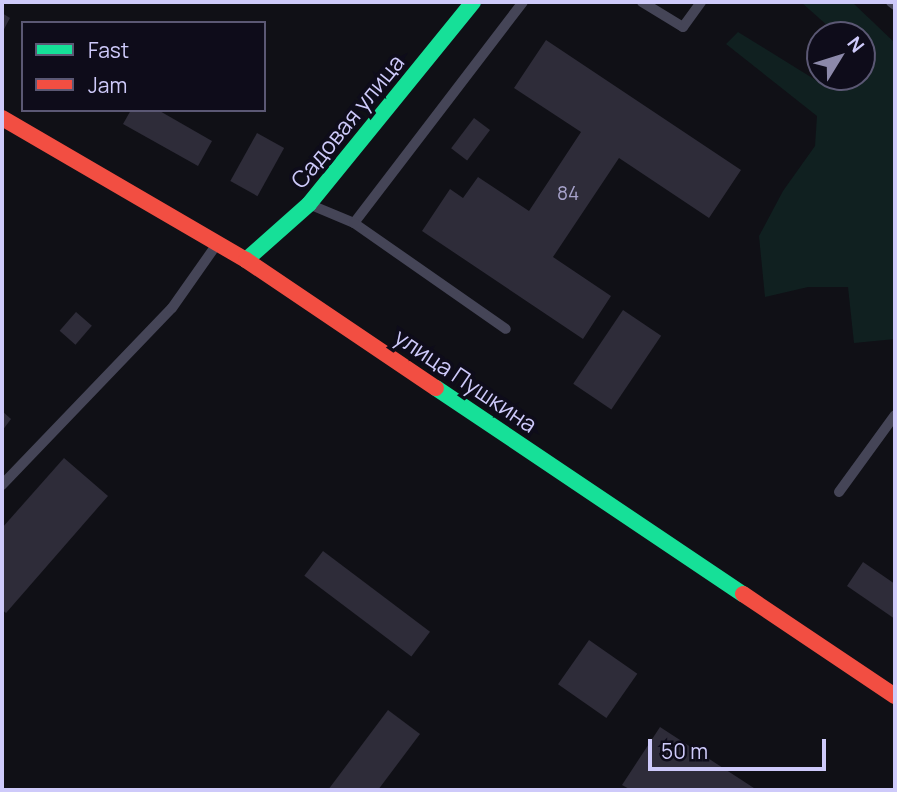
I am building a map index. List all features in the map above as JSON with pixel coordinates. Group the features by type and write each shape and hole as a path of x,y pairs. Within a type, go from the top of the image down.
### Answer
{"main road":[{"name":"Садовая улица","path":"246,260 309,204 473,2"},
{"name":"улица Пушкина","path":"2,118 246,260 895,696"}],"lane":[{"path":"354,223 523,2"},
{"path":"642,2 683,27 701,2"},
{"path":"891,2 895,5"},
{"path":"309,204 354,223 506,329"},
{"path":"2,485 172,308 218,243"},
{"path":"839,492 895,415"}],"shaded area":[{"path":"801,2 852,2 872,21 822,21"},
{"path":"876,25 895,43 895,339 854,343 848,287 808,287 765,297 759,236 783,191 815,146 817,116 726,44 738,32 806,74 806,91 876,91"}],"building":[{"path":"2,13 10,18 2,33"},
{"path":"546,40 741,170 709,218 619,158 553,257 611,296 583,339 422,231 450,189 463,198 478,177 529,211 581,132 514,88"},
{"path":"130,112 161,112 212,141 198,166 123,124"},
{"path":"474,118 490,130 467,160 451,148"},
{"path":"257,133 284,148 257,196 230,181"},
{"path":"623,310 661,336 611,410 573,384"},
{"path":"76,312 92,326 75,345 60,331"},
{"path":"2,411 11,419 2,431"},
{"path":"64,458 108,496 6,613 2,610 2,528"},
{"path":"323,551 430,632 411,656 304,576"},
{"path":"863,562 895,584 895,619 847,586"},
{"path":"589,640 637,674 606,718 558,684"},
{"path":"388,710 420,734 378,790 328,790"},
{"path":"660,727 757,790 631,790 622,785"}],"traffic: fast":[{"path":"246,260 309,204 473,2"},
{"path":"436,388 743,594"}],"traffic: jam":[{"path":"2,118 246,260 436,388"},
{"path":"743,594 895,696"}]}
